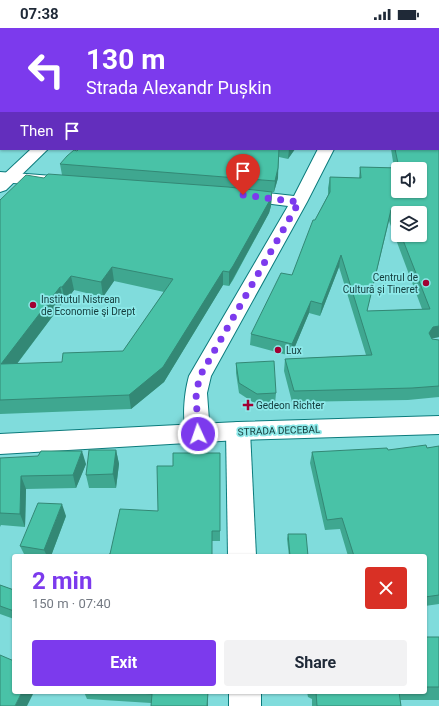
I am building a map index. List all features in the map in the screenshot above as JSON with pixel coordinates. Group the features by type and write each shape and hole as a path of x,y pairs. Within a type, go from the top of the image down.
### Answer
{"street":[{"path":"3,180 39,150"},
{"path":"198,434 196,393 200,376 299,202 325,150"},
{"path":"3,180 65,182"},
{"path":"228,194 299,202"},
{"name":"STRADA DECEBAL","path":"0,444 238,431 439,425"},
{"path":"238,431 242,554"},
{"path":"245,694 245,706"}],"building":[{"path":"74,150 279,150 278,168 275,181 60,164"},
{"path":"395,150 439,150 439,326 433,327 429,333 432,339 439,340 439,386 294,391 285,359 372,355 341,255 322,304 311,301 292,344 251,334 281,273 292,275 313,220 315,220 330,192 330,177 361,178 360,167 391,168 391,198 427,198 427,162 398,162","holes":["391,206 427,206 427,242 404,242 430,309 367,311"]},
{"path":"48,174 228,187 272,192 270,200 233,266 229,272 223,271 163,367 129,395 0,400 0,200 26,175 44,178","holes":["112,267 173,279 123,351 63,353 62,362 1,364 60,287 62,287 71,276 101,282"]},
{"path":"274,361 276,393 257,394 239,383 236,363"},
{"path":"426,445 427,448 439,446 439,595 427,597 427,554 353,554 342,518 327,520 312,452 387,448 388,450"},
{"path":"89,450 116,450 113,474 86,475"},
{"path":"41,451 82,451 73,475 21,476 20,514 0,513 0,458 38,456"},
{"path":"173,453 220,453 220,531 212,531 212,554 110,554 120,509 158,511 157,466 173,466"},
{"path":"38,503 62,504 44,550 20,546"},
{"path":"288,534 306,534 308,554 290,554"},
{"path":"0,585 12,589 12,610 0,606"},
{"path":"427,637 439,637 439,687 427,687"},
{"path":"0,655 12,660 12,694 21,694 15,706 0,706"},
{"path":"152,694 208,694 207,706 151,706"},
{"path":"316,694 399,694 401,706 317,706"}],"place":[{"name":"Centrul de Cultură și Tineret","path":"426,283"},
{"name":"Institutul Nistrean de Economie şi Drept","path":"33,305"},
{"name":"Lux","path":"278,350"},
{"name":"Gedeon Richter","path":"248,405"}],"route":[{"path":"198,434 196,393 200,376 299,202 243,195"}]}
